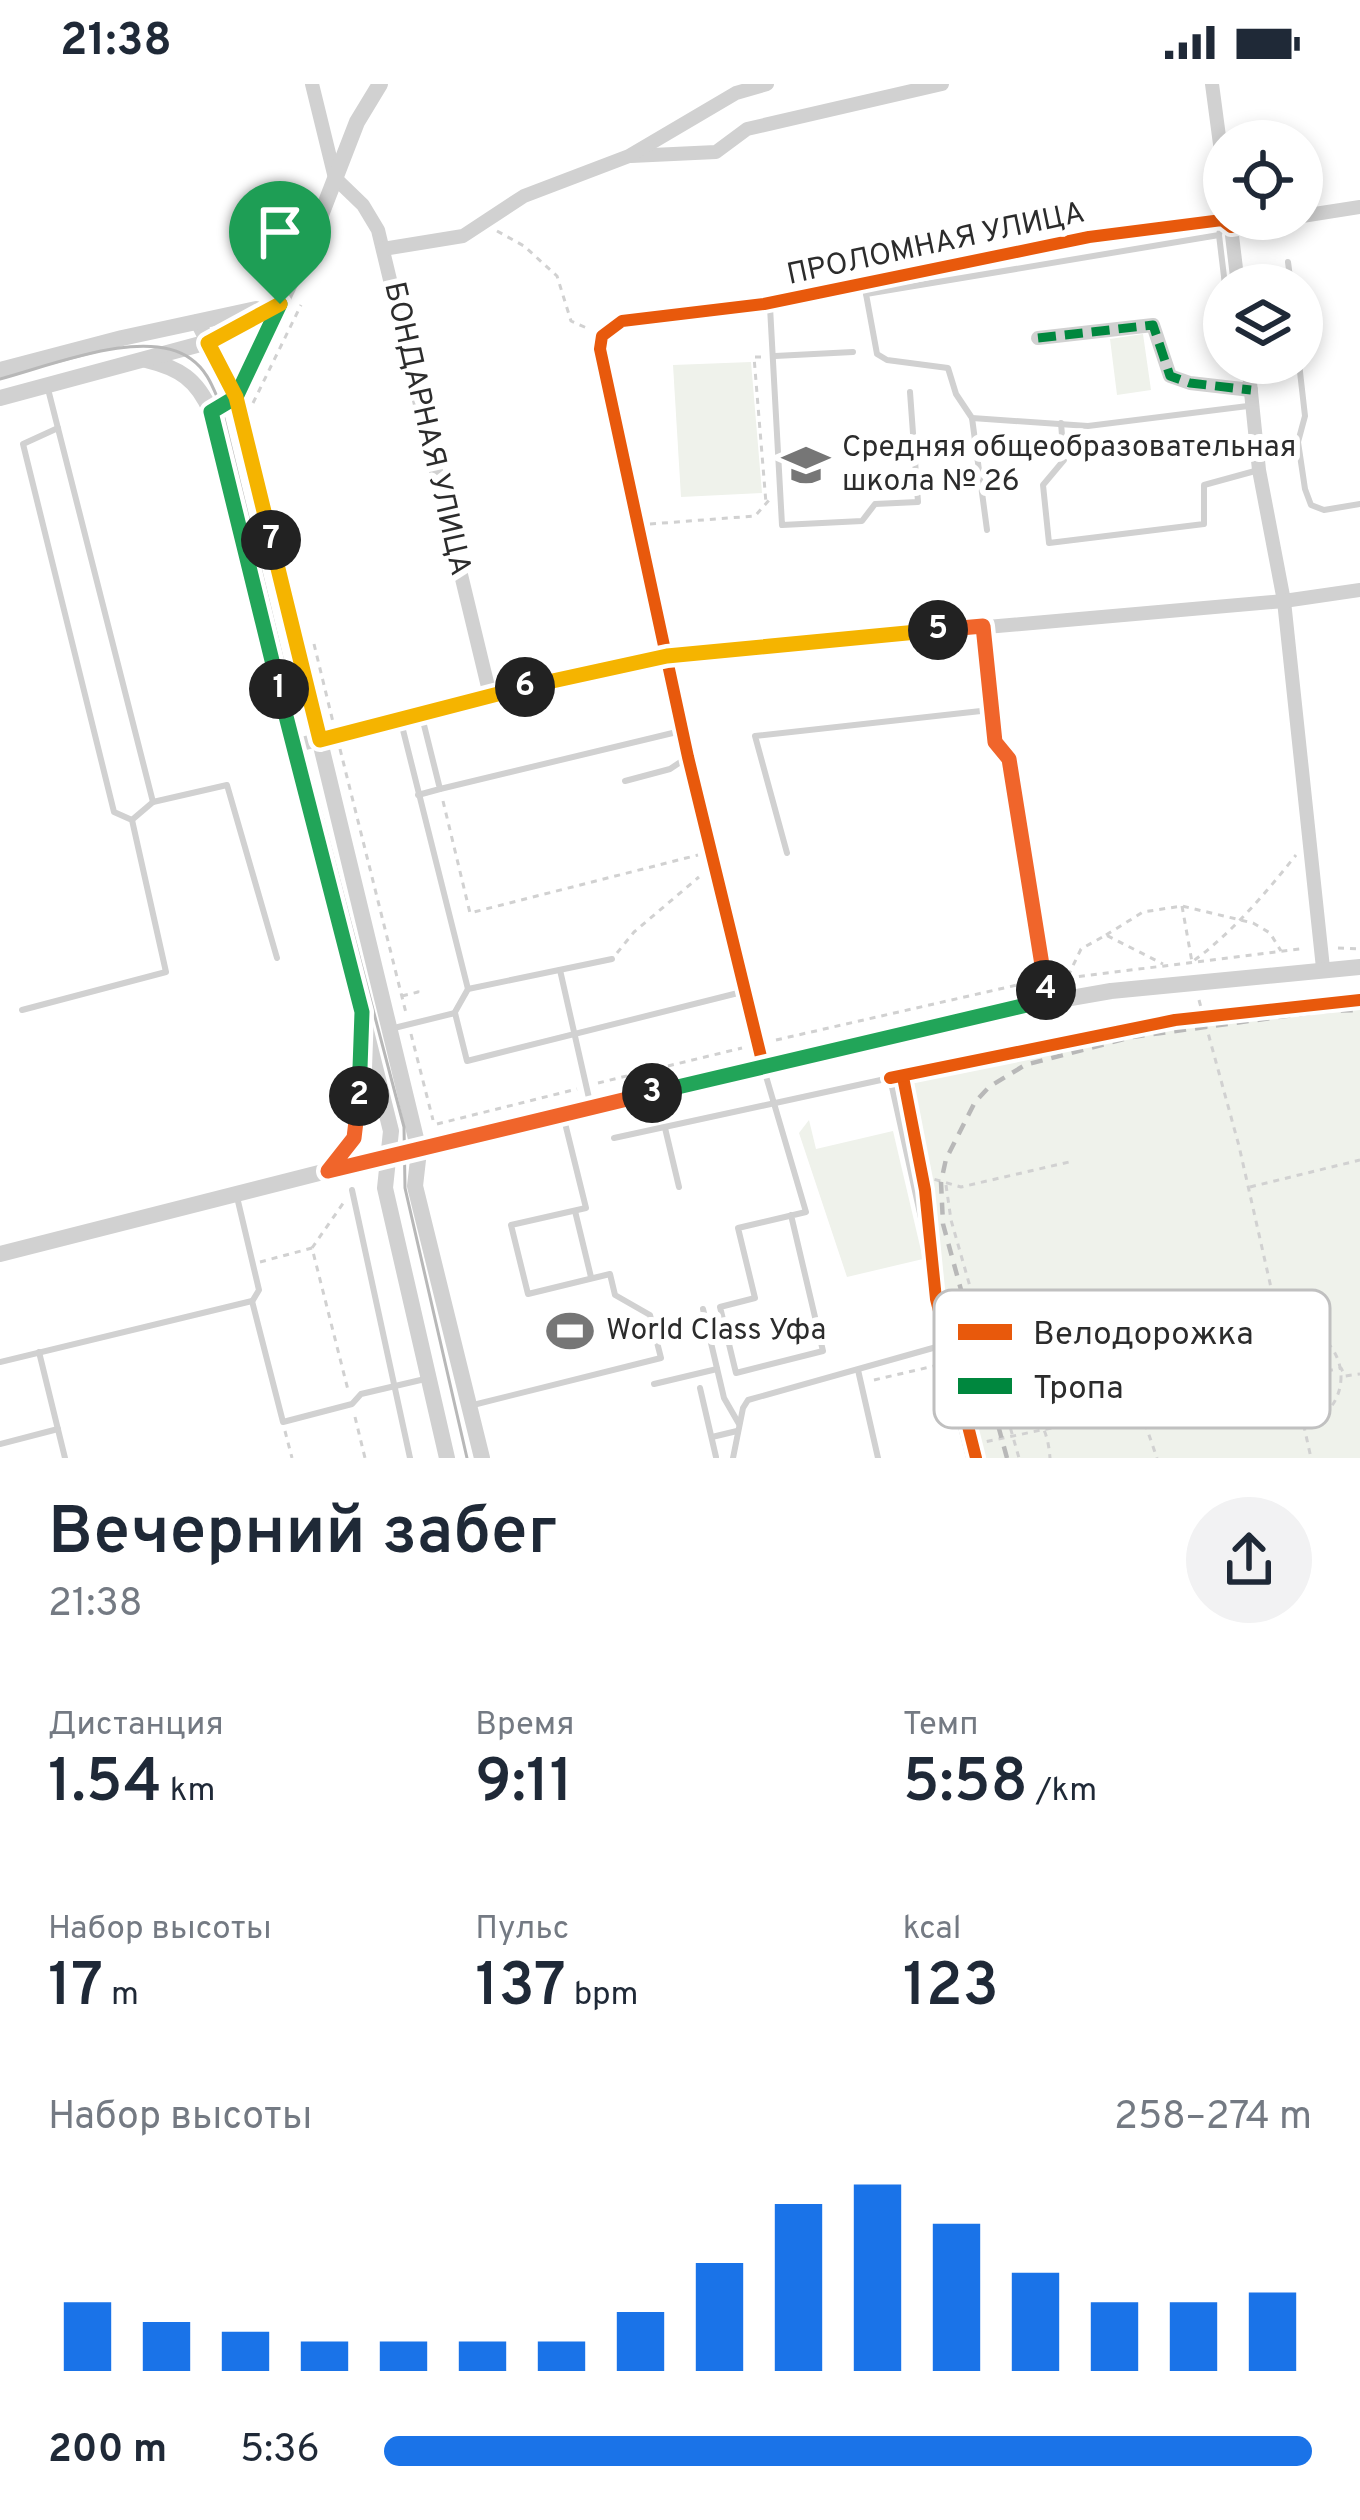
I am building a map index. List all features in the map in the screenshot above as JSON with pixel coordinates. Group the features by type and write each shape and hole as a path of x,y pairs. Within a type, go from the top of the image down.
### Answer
{"street":[{"path":"312,84 335,178"},
{"path":"211,412 244,400 357,122 380,84"},
{"path":"383,249 463,236 524,196 629,156 736,93 767,84"},
{"path":"629,156 716,152 747,129 942,84"},
{"path":"1212,84 1217,120"},
{"name":"БОНДАРНАЯ УЛИЦА","path":"335,178 363,205 378,230 490,695"},
{"path":"1323,213 1360,207"},
{"name":"ПРОЛОМНАЯ УЛИЦА","path":"596,332 622,321 865,290 1089,237 1203,227"},
{"path":"0,370 280,304"},
{"path":"0,398 208,343 280,304"},
{"path":"198,322 244,400 399,1027 419,1151 415,1186 482,1458"},
{"path":"1038,338 1153,325 1170,376 1251,398"},
{"path":"596,332 688,757 763,1065"},
{"path":"138,362 173,367 192,379 211,412 391,1131 386,1188 447,1458"},
{"path":"1250,384 1259,470 1284,602 1323,968"},
{"path":"294,746 490,695 667,656 1284,602 1360,590"},
{"path":"0,1254 390,1155 1048,1000 1360,967"},
{"path":"328,1171 354,1138 362,1012"}],"lane":[{"path":"865,290 877,354 887,360 948,368 956,394 972,418 987,530"},
{"path":"770,303 782,525 862,521 875,504 918,502 910,392"},
{"path":"775,356 853,352"},
{"path":"1302,384 1306,416 1298,442 1304,489 1311,505 1324,510 1360,504"},
{"path":"47,386 153,802"},
{"path":"972,418 1088,427 1251,398"},
{"path":"1061,423 1064,460 1043,485 1048,543 1204,524 1204,485 1259,470"},
{"path":"58,428 23,444 114,812 132,820"},
{"path":"983,626 995,742 1009,759 1048,1000"},
{"path":"787,853 755,736 990,710"},
{"path":"421,713 440,789"},
{"path":"400,719 468,989 455,1013 467,1061 747,991"},
{"path":"418,795 682,730"},
{"path":"625,782 670,769 688,757"},
{"path":"132,820 153,802 227,785 277,958"},
{"path":"22,1010 166,972 132,820"},
{"path":"468,989 612,959"},
{"path":"560,970 591,1108"},
{"path":"399,1027 455,1013"},
{"path":"763,1065 806,1211 738,1228 754,1298 720,1307 736,1373 823,1351 791,1215"},
{"path":"614,1138 890,1078 919,1179 929,1254"},
{"path":"469,1406 661,1358 650,1316 615,1295 610,1274 528,1294 511,1225 586,1208 563,1116"},
{"path":"665,1128 679,1187"},
{"path":"352,1190 410,1458"},
{"path":"0,1362 252,1300 259,1290 236,1194"},
{"path":"575,1211 591,1279"},
{"path":"252,1300 283,1422 352,1404 361,1394 429,1378"},
{"path":"703,1309 726,1403 738,1427"},
{"path":"733,1458 742,1408 758,1395 934,1348"},
{"path":"39,1352 65,1458"},
{"path":"654,1384 717,1369"},
{"path":"858,1370 878,1458"},
{"path":"700,1388 716,1457"},
{"path":"712,1437 738,1427"},
{"path":"0,1444 58,1429"}],"path":[{"path":"507,236 556,276 571,321 596,332"},
{"path":"244,400 301,304"},
{"path":"649,524 754,516 768,502 754,357 761,357"},
{"path":"314,644 328,737 369,861 401,996 399,1027 433,1120"},
{"path":"440,789 470,913 712,850"},
{"path":"1192,962 1240,920 1297,854"},
{"path":"612,959 634,932 699,877"},
{"path":"1182,906 1192,962"},
{"path":"1281,952 1270,933 1240,920 1182,906 1142,912 1081,949 1067,978 1300,950"},
{"path":"1106,935 1167,966"},
{"path":"1338,948 1360,949"},
{"path":"776,1040 1026,983"},
{"path":"401,996 418,992 417,985"},
{"path":"1199,1000 1272,1290"},
{"path":"1190,1018 1222,1015"},
{"path":"918,1154 919,1179 961,1187 1070,1162"},
{"path":"1249,1187 1360,1160"},
{"path":"946,1185 971,1290"},
{"path":"253,1264 312,1248 352,1190"},
{"path":"312,1248 365,1458"},
{"path":"1330,1345 1345,1376 1360,1374"},
{"path":"870,1381 934,1366"},
{"path":"1330,1371 1341,1368"},
{"path":"1330,1408 1341,1383 1341,1368"},
{"path":"283,1422 292,1458"},
{"path":"1010,1428 1018,1458"},
{"path":"973,1454 983,1440 1050,1428"},
{"path":"1146,1428 1157,1458"},
{"path":"1304,1428 1311,1458"},
{"path":"1045,1429 1050,1458"}],"shaded area":[{"path":"1143,334 1151,390 1117,395 1110,339"},
{"path":"751,362 762,493 681,497 673,365"},
{"path":"1360,991 1360,1458 972,1458 964,1428 1330,1428 1330,1290 934,1290 934,1309 925,1225 893,1071 1204,1010"},
{"path":"809,1120 816,1149 893,1131 923,1259 847,1277 799,1133"}],"tram line":[{"path":"0,379 97,352 149,346 191,359 206,374 221,406 303,744 404,1127 405,1188 467,1458"}],"railway":[{"path":"961,1290 943,1224 941,1182 946,1159 975,1102 989,1087 1025,1065 1132,1037 1360,1010"},
{"path":"999,1428 1007,1458"}],"marked path":[{"path":"1038,338 1153,325 1170,376 1251,390"}],"cycle path":[{"path":"763,1065 688,757 600,349 602,336 622,321 764,304 1089,237 1203,222"},
{"path":"890,1078 1175,1020 1360,1000"},
{"path":"903,1077 925,1190 935,1290"},
{"path":"968,1428 976,1458"}],"place":[{"name":"Средняя общеобразовательная школа № 26","path":"806,465"},
{"name":"World Class Уфа","path":"570,1331"}],"route":[{"path":"280,304 208,343 236,397 320,740 490,695 667,656 983,626 995,742 1009,759 1048,1000 328,1171 354,1138 362,1012 211,412 236,397 280,304"}]}
